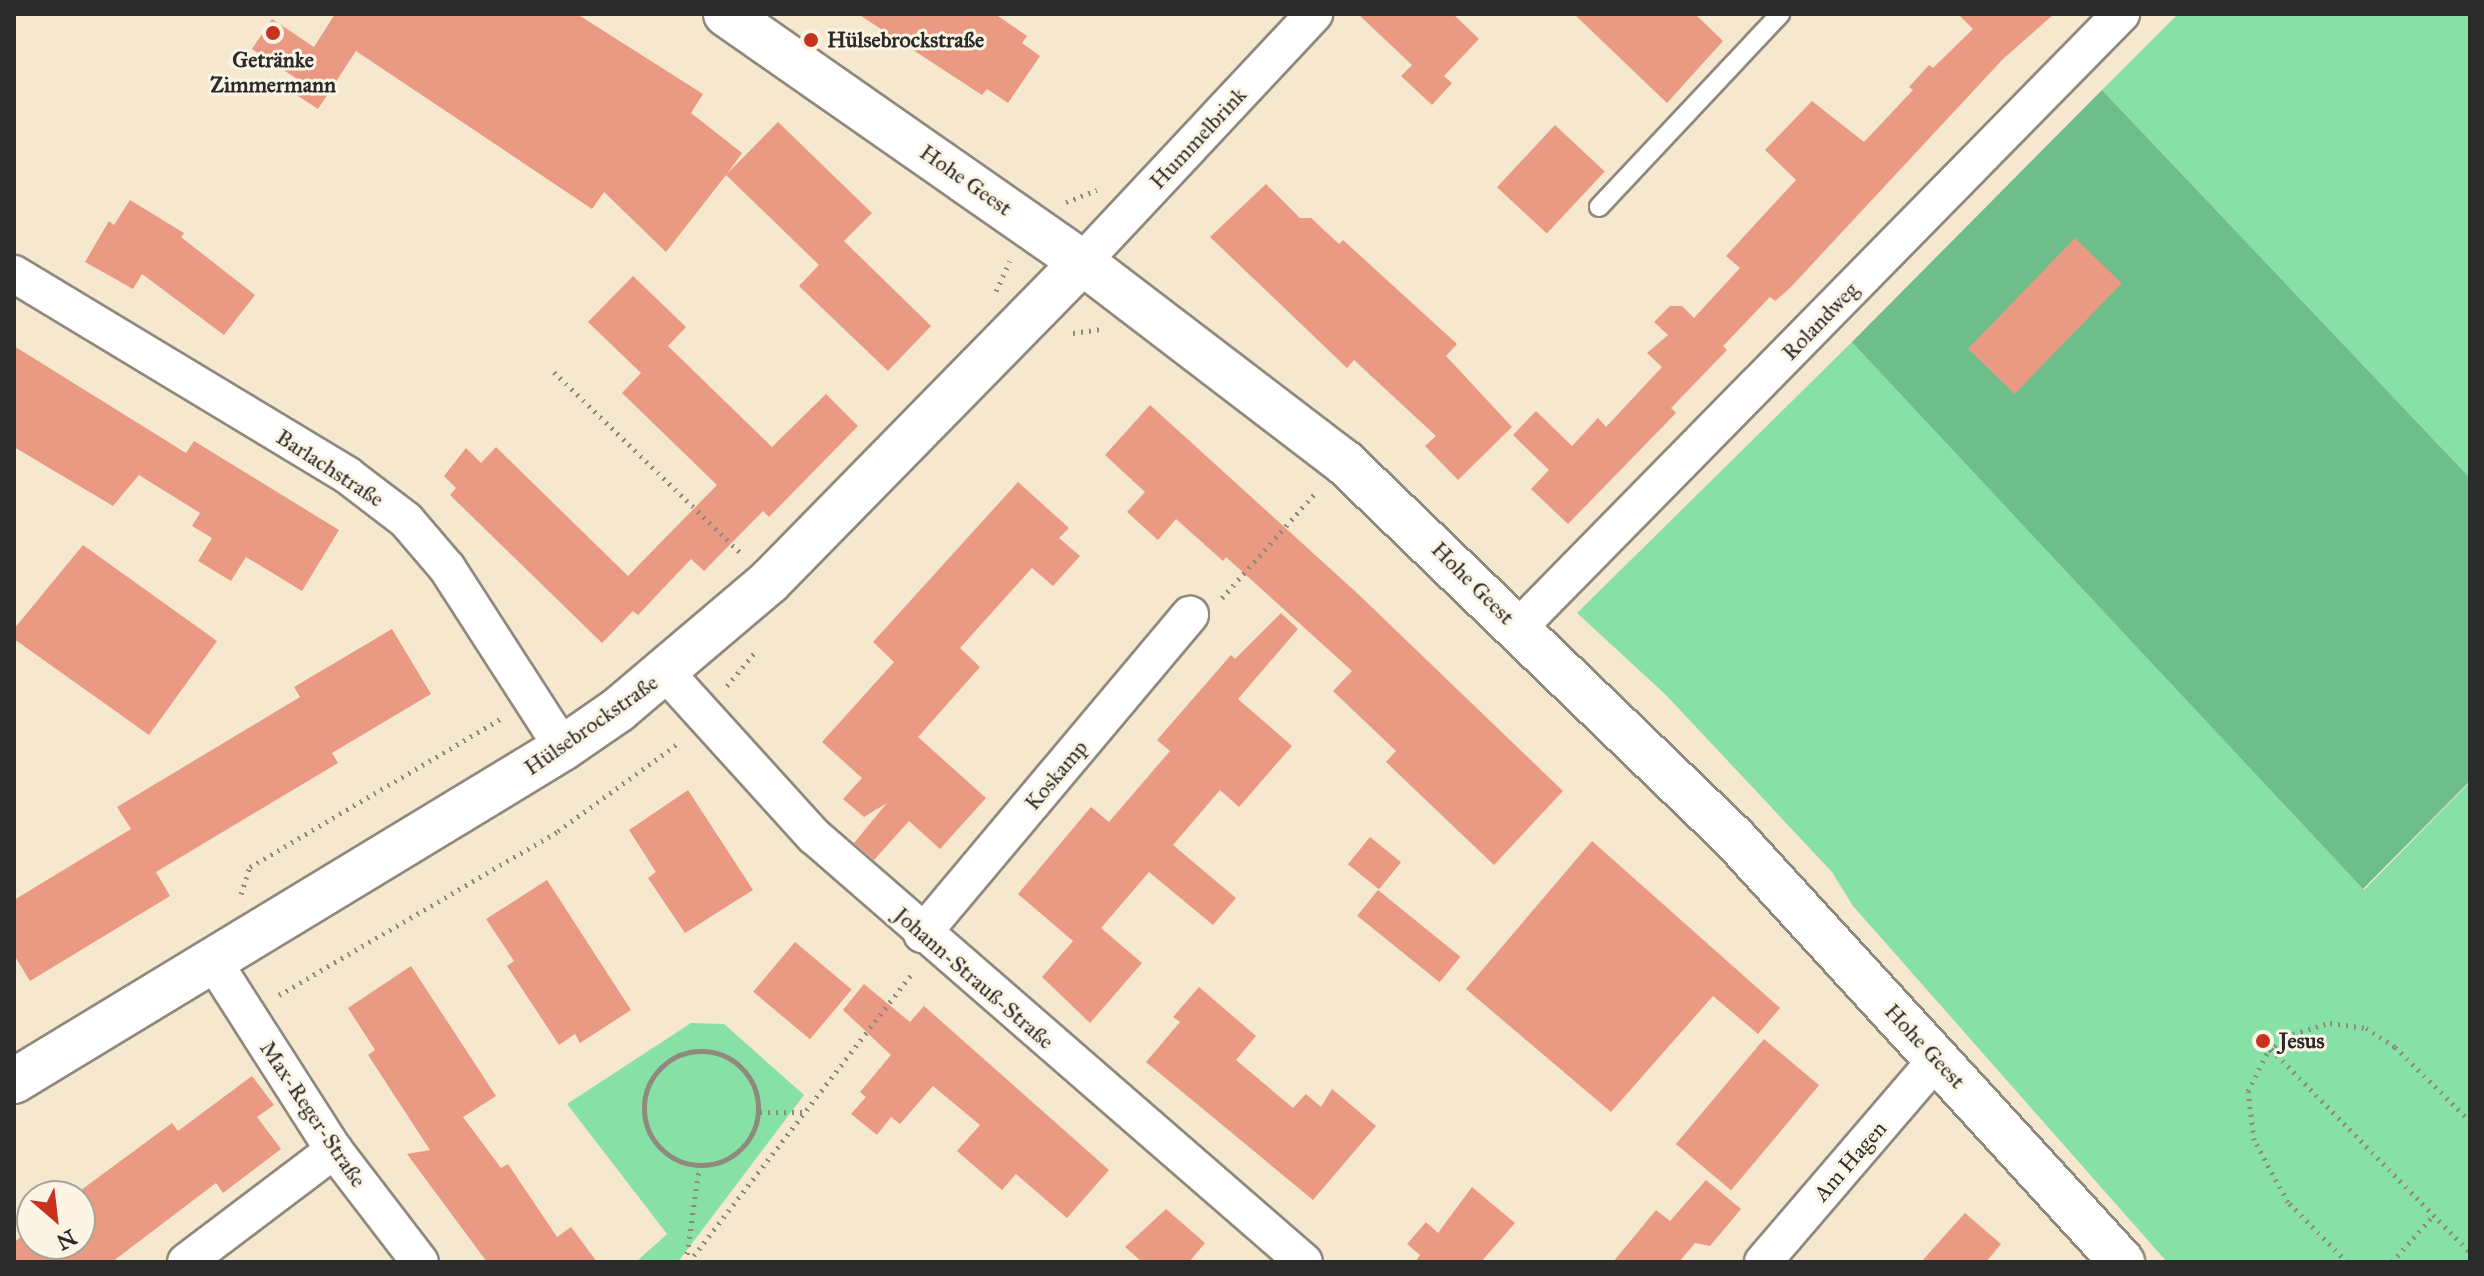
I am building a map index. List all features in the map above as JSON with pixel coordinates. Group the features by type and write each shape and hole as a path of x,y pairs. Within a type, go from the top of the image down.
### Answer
{"street":[{"name":"Hohe Geest","path":"726,14 1034,227 1073,272 1344,462 1734,838 2122,1262"},
{"name":"Hummelbrink","path":"1073,272 1314,14"},
{"name":"Rolandweg","path":"1518,628 2121,14"},
{"name":"Hülsebrockstraße","path":"16,1076 213,961 563,748 666,673 770,581 1073,272"},
{"name":"Barlachstraße","path":"14,274 378,496 430,545 563,748"},
{"name":"Koskamp","path":"928,940 1190,615"},
{"name":"Johann-Strauß-Straße","path":"666,673 814,836 928,940 1304,1262"},
{"name":"Max-Reger-Straße","path":"213,961 334,1150 420,1262"},
{"name":"Am Hagen","path":"1763,1262 1937,1059"},
{"path":"186,1262 334,1150"}],"lane":[{"path":"1599,207 1780,14"}],"path":[{"path":"993,298 999,276 1051,202 1104,186"},
{"path":"1073,272 1114,329"},
{"path":"554,372 770,581"},
{"path":"1190,615 1213,608 1344,462"},
{"path":"236,910 250,867 491,723 537,706"},
{"path":"687,1262 805,1112 928,940"},
{"path":"2347,1262 2288,1202 2254,1140 2248,1091 2271,1049 2293,1034 2330,1023 2366,1028 2395,1047 2470,1121"},
{"path":"2271,1049 2470,1252"},
{"path":"692,1050 726,1055 752,1079 760,1112 741,1152 699,1168 666,1157 646,1130 643,1095 661,1065 692,1050"},
{"path":"760,1112 805,1112"},
{"path":"687,1262 699,1168"},
{"path":"2392,1262 2433,1216"}],"green space":[{"path":"2178,14 2470,14 2470,478 2102,90"},
{"path":"2102,90 2470,478 2470,781 2363,889 1852,342"},
{"path":"1853,341 2364,890 2470,782 2470,1262 2167,1262 1853,906 1832,872 1665,694 1577,613"},
{"path":"691,1023 724,1024 804,1095 678,1262 636,1262 667,1234 567,1104"}],"building":[{"path":"335,14 577,14 703,94 691,113 742,153 727,174 778,122 872,213 844,241 931,326 888,371 799,286 819,265 726,175 666,252 604,192 592,209 356,51 318,109 292,92 300,81 252,49 272,19 314,47"},
{"path":"858,14 995,14 1027,36 1022,43 1040,56 1008,103 987,89 982,95"},
{"path":"1358,14 1453,14 1479,39 1444,76 1452,83 1432,105 1401,76 1412,65"},
{"path":"1574,14 1695,14 1723,41 1667,103"},
{"path":"1958,14 2054,14 2003,59 1790,288 1775,301 1770,297 1723,346 1727,350 1671,408 1676,413 1568,524 1531,489 1549,470 1513,435 1536,411 1572,446 1598,418 1606,427 1662,367 1647,353 1668,335 1654,322 1670,306 1682,306 1694,318 1740,268 1726,256 1796,180 1765,150 1812,101 1864,142 1913,90 1909,87 1929,65 1933,68 1973,29"},
{"path":"1555,125 1605,171 1547,234 1497,187"},
{"path":"1266,184 1300,218 1311,218 1339,244 1343,240 1457,344 1446,356 1512,427 1458,480 1425,446 1436,436 1354,360 1347,368 1210,237"},
{"path":"130,200 184,233 181,237 255,295 224,335 142,274 133,289 85,262 109,221 114,225"},
{"path":"2075,238 2122,283 2015,394 1968,349"},
{"path":"633,276 686,327 668,346 772,447 826,394 858,426 769,517 763,511 704,571 691,559 638,615 633,611 602,643 450,495 456,488 444,476 466,448 481,463 496,447 628,576 717,485 622,393 641,373 588,322"},
{"path":"14,346 186,453 194,441 339,530 302,591 246,557 231,581 198,561 212,538 192,526 200,513 139,475 113,506 14,447"},
{"path":"1150,405 1357,593 1563,791 1494,865 1386,762 1396,751 1333,691 1352,671 1226,557 1223,561 1176,519 1158,540 1127,512 1145,492 1105,455"},
{"path":"1018,482 1069,528 1059,538 1080,556 1053,586 1032,568 960,648 980,667 918,737 986,798 940,849 909,821 874,860 854,843 887,803 864,817 843,799 862,778 822,742 894,662 873,642"},
{"path":"83,545 217,641 149,735 14,639 14,629"},
{"path":"1281,613 1298,629 1238,699 1292,746 1239,807 1220,790 1173,845 1236,898 1213,925 1149,872 1101,928 1142,963 1090,1023 1042,977 1073,941 1018,894 1091,807 1109,822 1170,751 1157,740 1231,655 1235,659"},
{"path":"392,629 431,694 332,753 338,763 156,872 170,896 30,981 14,955 14,900 131,829 117,807 300,697 294,687"},
{"path":"688,790 753,890 685,933 648,878 656,872 629,830"},
{"path":"1370,837 1401,862 1379,889 1348,864"},
{"path":"1592,841 1780,1008 1758,1034 1713,996 1611,1112 1466,989"},
{"path":"547,880 631,1010 580,1043 575,1034 559,1045 507,966 514,961 486,919"},
{"path":"1378,890 1460,957 1440,982 1357,916"},
{"path":"795,942 852,990 810,1039 753,992"},
{"path":"411,966 496,1096 463,1117 501,1168 508,1164 557,1237 571,1227 597,1262 487,1262 407,1154 430,1150 368,1055 375,1050 348,1008"},
{"path":"864,984 910,1022 924,1006 1109,1170 1067,1218 1016,1174 1002,1190 957,1151 980,1125 933,1086 900,1124 891,1117 877,1135 851,1114 866,1097 860,1092 891,1055 843,1010"},
{"path":"1199,987 1256,1036 1236,1060 1293,1108 1306,1094 1321,1107 1332,1089 1376,1126 1313,1200 1146,1062 1180,1022 1173,1017"},
{"path":"1764,1039 1819,1085 1731,1190 1676,1144"},
{"path":"252,1076 274,1105 257,1117 281,1149 223,1193 216,1183 112,1262 14,1262 16,1241 16,1260 96,1260 95,1180 172,1123 178,1131"},
{"path":"1706,1180 1741,1209 1710,1246 1695,1243 1679,1262 1613,1262 1656,1210 1670,1221"},
{"path":"1472,1187 1515,1223 1481,1262 1415,1262 1420,1255 1407,1244 1426,1222 1438,1233"},
{"path":"1166,1209 1205,1243 1189,1262 1142,1262 1125,1247"},
{"path":"1965,1213 2001,1244 1986,1262 1921,1262"}],"place":[{"name":"Getränke Zimmermann","path":"273,33"},
{"name":"Hülsebrockstraße","path":"811,40"},
{"name":"Jesus","path":"2263,1041"}]}
